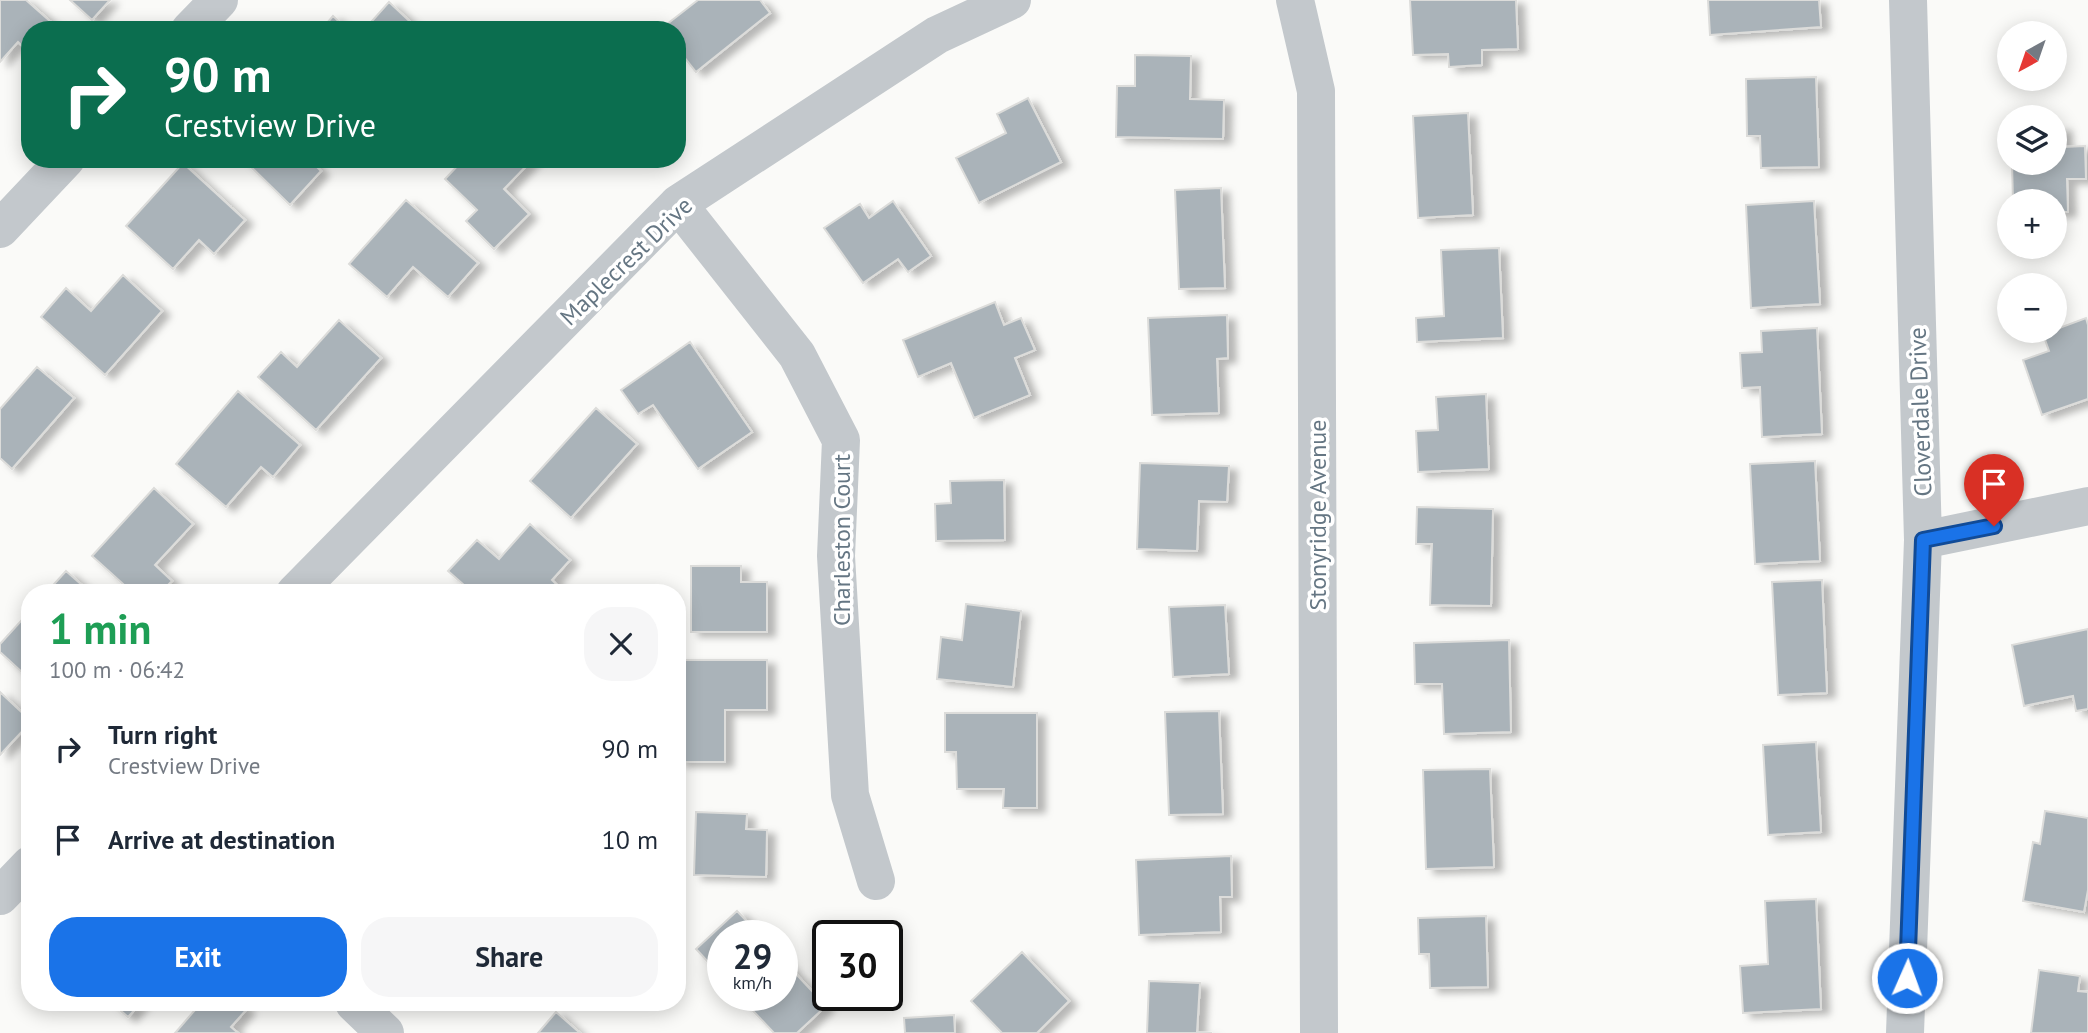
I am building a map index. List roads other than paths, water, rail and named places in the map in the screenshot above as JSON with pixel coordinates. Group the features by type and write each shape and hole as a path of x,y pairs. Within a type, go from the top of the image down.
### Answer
{"street":[{"path":"199,21 219,0"},
{"name":"Maplecrest Drive","path":"304,584 678,204 937,35 1012,0"},
{"name":"Stonyridge Avenue","path":"1294,0 1316,91 1319,1033"},
{"name":"Cloverdale Drive","path":"1905,1033 1923,540 1908,0"},
{"path":"0,229 58,168"},
{"name":"Charleston Court","path":"678,204 797,355 841,440 836,556 850,795 876,881"},
{"path":"1923,540 2088,506"},
{"path":"0,896 21,874"},
{"path":"363,1011 386,1033"}]}
